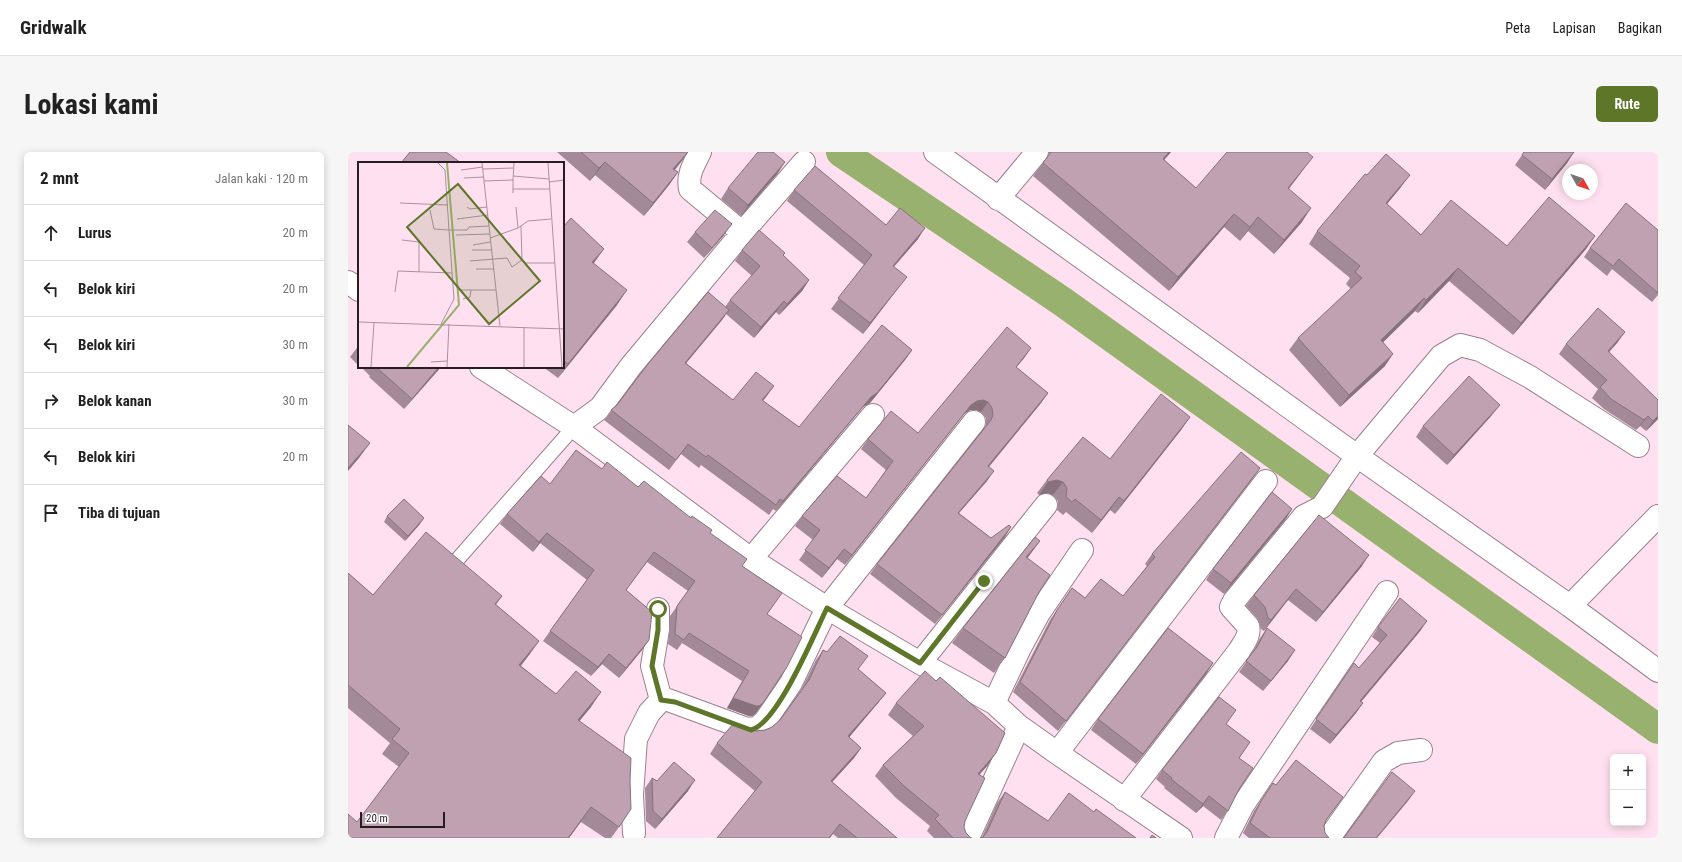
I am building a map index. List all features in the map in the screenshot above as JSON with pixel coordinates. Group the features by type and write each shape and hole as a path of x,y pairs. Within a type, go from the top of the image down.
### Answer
{"street":[{"path":"700,152 688,180 690,188 742,233"},
{"path":"935,152 1354,462 1570,606 1658,671"},
{"path":"998,199 1037,152"},
{"path":"574,427 600,408 631,366 742,233 804,162"},
{"path":"348,282 358,289"},
{"path":"1124,800 1239,651 1248,636 1248,626 1231,607 1234,601 1304,516 1322,507 1354,462 1441,356 1460,345 1480,350 1530,377 1638,446"},
{"path":"483,368 574,427 751,559 827,608 920,663 994,703 1019,726 1181,838"},
{"path":"751,559 873,415"},
{"path":"661,700 675,702 747,729 757,728 765,721 791,683 827,608 974,422"},
{"path":"1057,753 1266,480"},
{"path":"920,663 1046,505"},
{"path":"1570,606 1658,516"},
{"path":"994,703 1039,613 1082,550"},
{"path":"1226,838 1243,805 1387,592"},
{"path":"658,609 658,630 652,666 661,700"},
{"path":"635,836 632,795 636,739 649,713 661,700"},
{"path":"968,838 1019,726"},
{"path":"1329,838 1384,761 1398,753 1421,750"}],"lane":[{"path":"457,560 574,427"}],"building":[{"path":"410,152 446,152 460,162 402,162"},
{"path":"581,152 688,152 673,169 678,172 653,203 605,162 599,168"},
{"path":"758,152 773,152 785,162 748,205 728,188"},
{"path":"1051,152 1169,152 1163,159 1196,188 1227,152 1307,152 1313,157 1288,188 1311,208 1284,240 1258,217 1250,227 1234,214 1178,277 1043,163"},
{"path":"1524,152 1574,152 1564,164 1562,164 1562,167 1552,179 1522,155"},
{"path":"1386,154 1410,175 1386,203 1421,235 1451,200 1507,246 1549,197 1595,236 1521,323 1458,268 1426,300 1424,298 1381,340 1393,354 1349,395 1298,338 1362,278 1355,272 1360,266 1317,231 1365,174 1367,175"},
{"path":"815,166 886,225 900,208 925,228 893,266 907,277 870,323 838,298 872,255 794,190"},
{"path":"1626,203 1658,230 1658,293 1619,259 1613,266 1590,248"},
{"path":"715,210 732,224 712,248 695,232"},
{"path":"571,218 604,249 592,262 627,290 568,364 564,361 564,226"},
{"path":"759,230 785,253 783,255 809,280 787,304 784,301 761,327 730,300 760,266 742,250"},
{"path":"708,292 729,310 685,363 733,400 756,372 774,386 762,400 799,427 882,325 912,350 877,393 871,397 783,501 780,499 776,505 708,455 706,457 688,444 676,460 611,410 617,405 648,364"},
{"path":"1598,308 1625,332 1608,351 1658,400 1658,416 1653,421 1648,416 1644,420 1611,399 1600,387 1607,380 1566,344"},
{"path":"1007,327 1031,348 1016,367 1048,393 988,466 994,471 958,513 991,538 1009,525 1011,527 942,615 877,564 991,420 993,415 992,408 988,402 983,400 977,401 971,405 852,555 844,549 829,568 805,550 820,530 802,516 837,476 866,498 893,461 868,439 891,411 918,433"},
{"path":"377,368 438,368 412,399"},
{"path":"1469,376 1500,405 1454,455 1423,426"},
{"path":"1161,394 1190,417 1124,501 1119,497 1101,520 1075,499 1072,502 1066,497 1067,488 1063,482 1057,480 1048,482 1047,480 1083,437 1110,459"},
{"path":"348,425 370,443 348,468"},
{"path":"576,450 602,469 607,462 638,487 644,481 691,518 692,516 712,530 710,533 747,559 742,566 782,593 767,614 802,637 787,667 763,703 759,706 733,698 749,671 689,633 684,640 675,634 677,606 695,581 654,552 626,590 652,612 649,640 626,668 609,654 598,667 550,631 594,570 547,533 539,542 507,514 541,476 550,484"},
{"path":"1241,452 1260,468 1066,721 1020,682 1057,610 1072,588 1085,598 1101,579 1123,596 1155,557 1152,554"},
{"path":"1272,492 1292,509 1231,583 1213,569"},
{"path":"404,499 424,518 408,536 387,516"},
{"path":"1319,515 1369,555 1323,612 1296,589 1271,620 1268,618 1265,607 1254,595"},
{"path":"426,532 502,596 495,604 539,641 519,665 556,694 576,671 601,692 578,720 631,758 631,809 619,827 591,807 568,838 348,838 348,814 357,822 409,753 392,739 400,729 348,685 348,573 373,595"},
{"path":"1035,537 1040,541 1026,557 1050,575 1039,592 1005,658 963,628"},
{"path":"1400,598 1427,621 1360,701 1363,703 1336,735 1316,719 1354,663 1359,668 1387,635 1378,627"},
{"path":"1168,628 1213,663 1143,754 1098,719"},
{"path":"1267,628 1295,650 1271,681 1246,661 1257,647"},
{"path":"840,636 868,656 858,669 886,693 848,736 861,748 831,781 897,838 857,838 840,824 829,838 717,838 762,782 717,743 733,724 755,731 765,730 772,727 780,720 809,680 823,650 827,652"},
{"path":"925,671 936,681 940,677 1005,733 996,753 978,774 985,778 965,821 964,827 966,833 971,838 953,838 935,819 939,815 904,786 883,765 924,726 896,703"},
{"path":"1219,697 1236,710 1226,724 1250,742 1239,758 1253,768 1239,789 1228,811 1209,796 1203,804 1162,770"},
{"path":"1296,760 1343,797 1326,820 1324,826 1325,833 1329,838 1270,838 1250,823 1261,801 1273,783 1276,785"},
{"path":"674,762 695,780 662,819 653,811 652,778 657,781"},
{"path":"1392,772 1415,791 1376,838 1343,838 1346,835"},
{"path":"1005,792 1048,821 1069,793 1094,812 1096,809 1136,838 980,838 987,832"}],"waterway":[{"path":"841,152 1063,302 1658,729"}],"route":[{"path":"658,609 658,630 652,666 661,700 675,702 751,730 757,728 765,721 791,683 827,608 920,663 984,581"}]}
